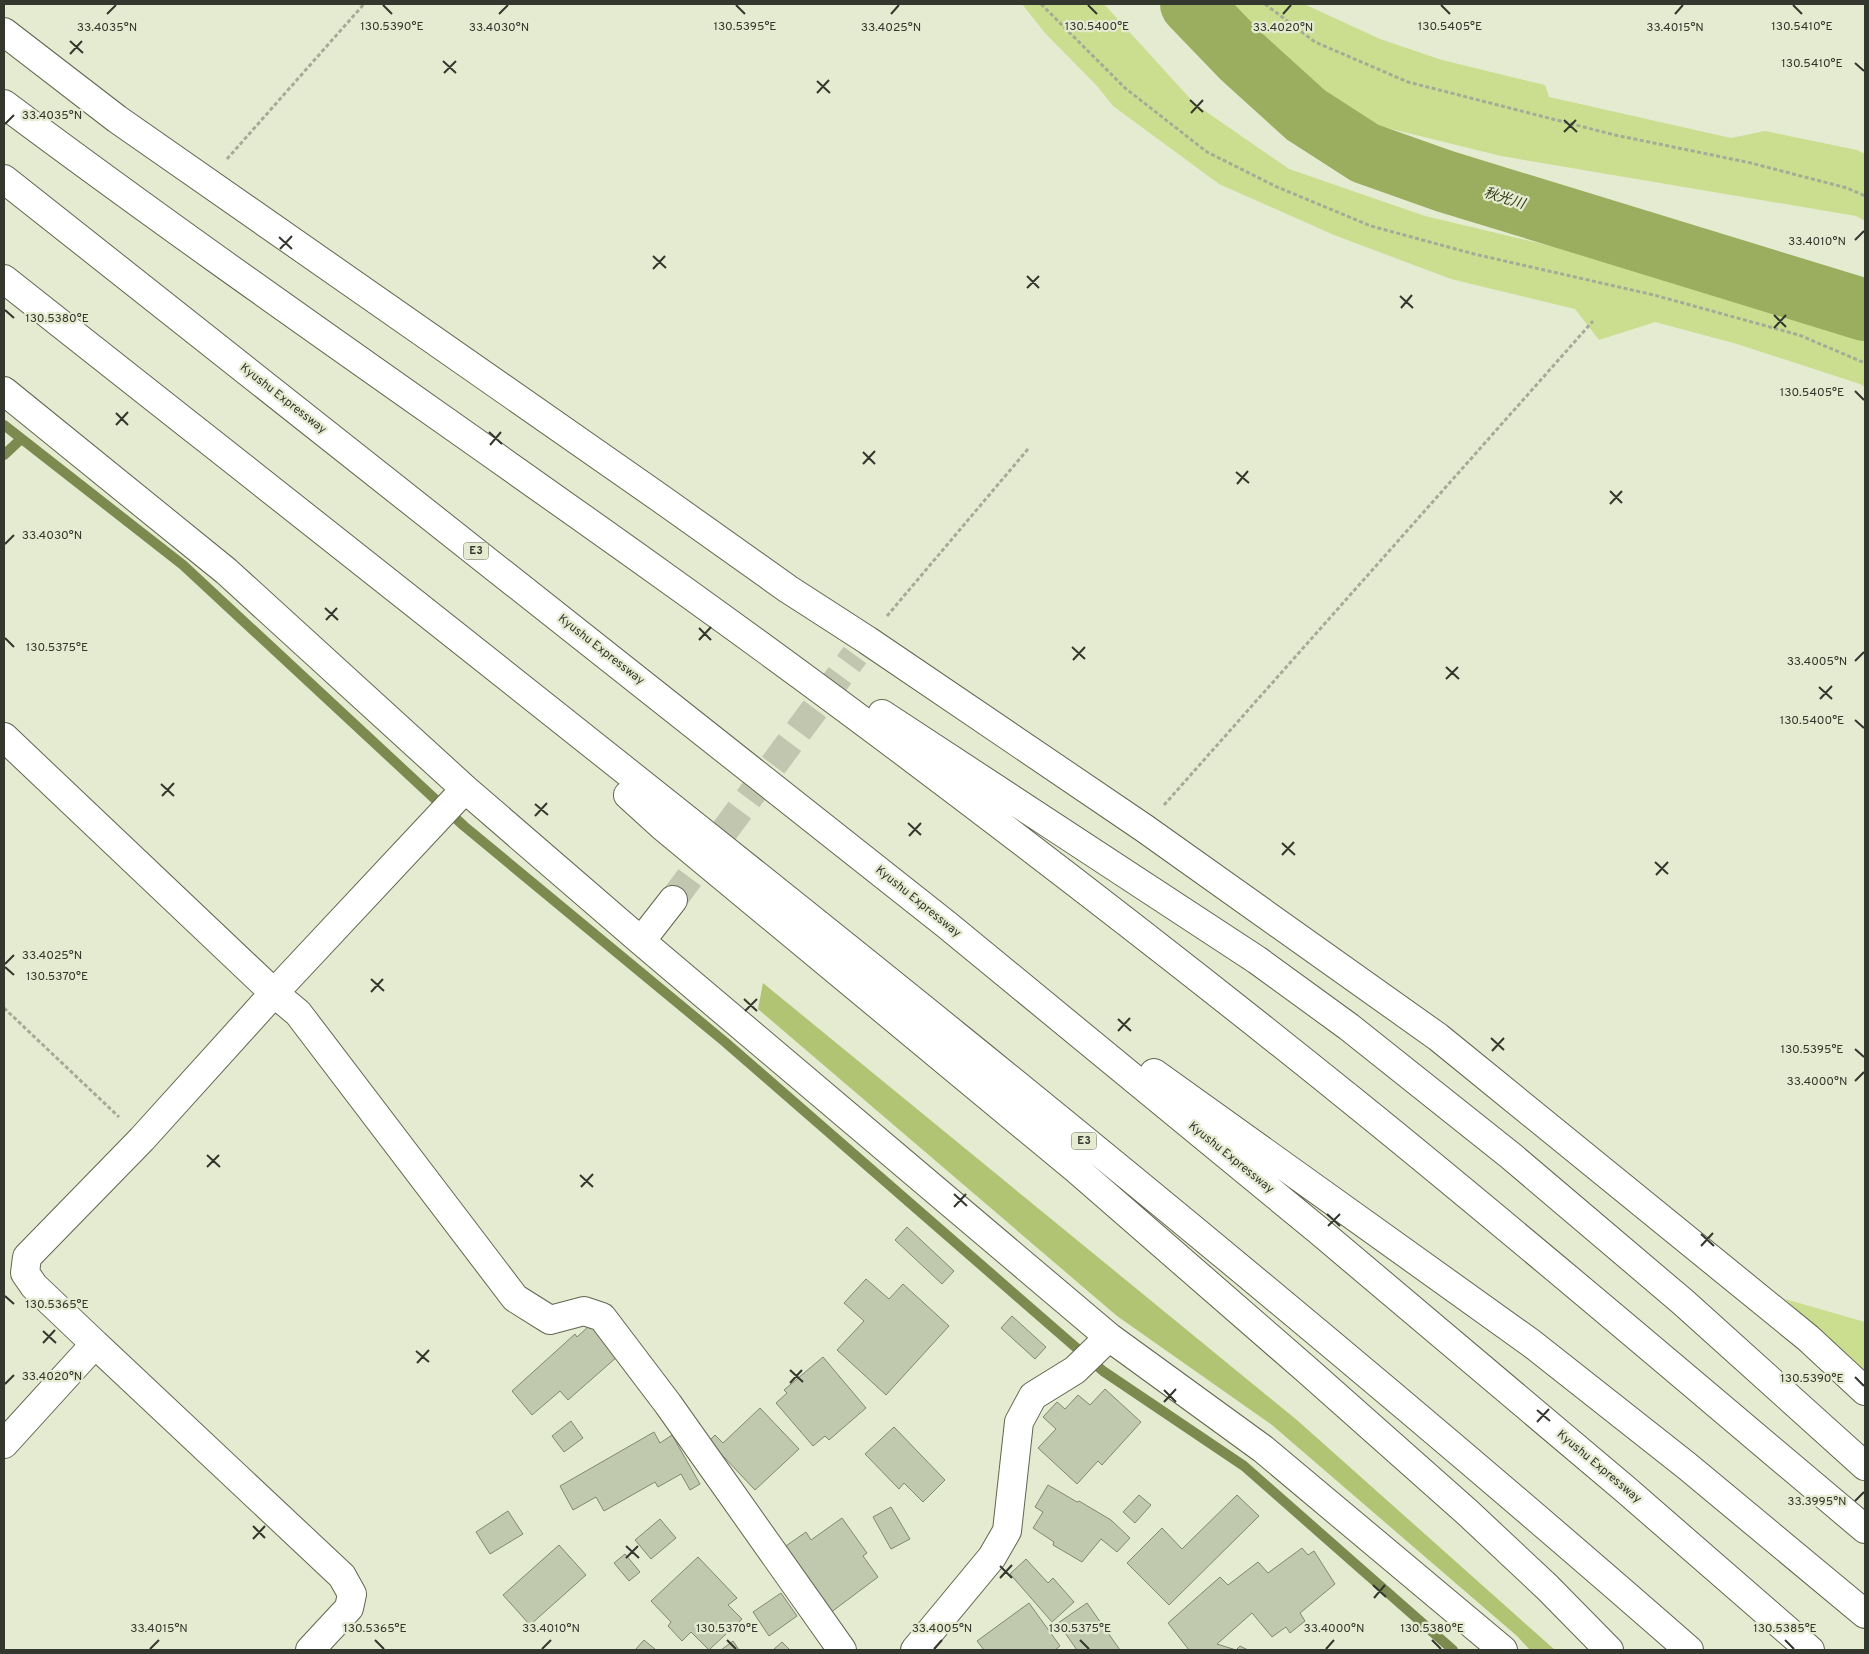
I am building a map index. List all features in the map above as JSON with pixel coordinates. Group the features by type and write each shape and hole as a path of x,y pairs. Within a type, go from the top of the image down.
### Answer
{"main road":[{"path":"4,32 117,119 660,498 788,589 861,647 1144,828 1438,1037 1808,1338 1865,1391"},
{"path":"4,104 272,298 574,511 880,734 1220,995 1362,1109 1865,1529"},
{"name":"Kyushu Expressway","path":"4,179 947,925 1318,1230 1625,1489 1810,1650"},
{"name":"E3","path":"4,279 468,645 963,1042 1265,1288 1567,1543 1689,1650"},
{"path":"4,391 226,571 466,789 1108,1337 1262,1449 1503,1650"},
{"path":"574,511 1257,960 1349,1027 1512,1156 1684,1302 1865,1466"},
{"path":"468,645 662,826 1076,1169 1300,1364 1467,1512 1547,1587 1609,1650"},
{"path":"4,737 274,993 298,1013 515,1298 550,1320 584,1311 602,1317 668,1404 842,1650"},
{"path":"310,1650 349,1608 352,1594 342,1576 34,1286 25,1273 27,1257 142,1139 274,993 466,789"},
{"path":"641,940 673,900"},
{"path":"947,925 1531,1343 1687,1466 1865,1614"},
{"path":"915,1650 992,1557 1006,1531 1019,1422 1033,1396 1075,1370 1108,1337"},
{"path":"4,1444 95,1344"}],"path":[{"path":"206,182 364,4"},
{"path":"1041,4 1125,88 1207,152 1277,187 1371,226 1474,254 1654,295 1799,334 1865,363"},
{"path":"1265,4 1315,42 1408,82 1614,135 1751,163 1847,188 1865,196"},
{"path":"1144,828 1592,321"},
{"path":"861,647 1028,448"},
{"path":"4,1008 142,1139"}],"green space":[{"path":"1022,4 1104,4 1195,104 1289,169 1425,216 1857,319 1865,323 1865,387 1737,344 1655,322 1599,340 1575,309 1451,279 1334,235 1219,184 1113,106 1097,86 1045,33"},
{"path":"1217,4 1304,4 1380,39 1442,60 1545,85 1549,97 1731,138 1765,131 1857,150 1865,154 1865,221 1856,216 1501,156 1367,123 1257,49"},
{"path":"763,983 1298,1421 1555,1650 1530,1650 1517,1636 1272,1425 1117,1316 758,1009"},
{"path":"1785,1299 1865,1322 1865,1373"}],"building":[{"path":"907,1227 954,1271 942,1284 895,1240"},
{"path":"866,1279 889,1299 903,1284 949,1326 886,1395 837,1350 864,1321 844,1303"},
{"path":"1012,1316 1046,1347 1035,1359 1001,1328"},
{"path":"589,1326 594,1329 618,1356 568,1400 560,1391 532,1415 512,1391 575,1334 577,1337"},
{"path":"823,1357 866,1408 829,1440 825,1436 813,1446 776,1403 787,1393 784,1390"},
{"path":"1105,1389 1141,1422 1102,1465 1098,1461 1077,1484 1038,1448 1056,1429 1043,1417 1057,1402 1065,1409 1078,1395 1090,1405"},
{"path":"760,1408 799,1449 755,1490 709,1441 715,1435 723,1443"},
{"path":"571,1421 583,1438 564,1452 552,1436"},
{"path":"894,1427 945,1480 923,1502 904,1483 899,1489 865,1454"},
{"path":"654,1432 660,1443 672,1435 700,1484 690,1490 681,1474 658,1487 655,1482 604,1511 596,1497 573,1510 560,1486"},
{"path":"1048,1485 1111,1520 1130,1538 1117,1552 1101,1539 1082,1562 1053,1545 1054,1542 1033,1528 1043,1512 1035,1507"},
{"path":"1139,1495 1151,1505 1135,1523 1123,1512"},
{"path":"1237,1495 1259,1516 1169,1605 1127,1563 1162,1528 1182,1549"},
{"path":"891,1507 910,1539 891,1549 873,1517"},
{"path":"508,1511 523,1534 490,1554 476,1532"},
{"path":"842,1518 867,1553 863,1556 878,1577 830,1613 783,1548 806,1532 811,1540"},
{"path":"660,1519 676,1538 651,1559 635,1540"},
{"path":"559,1545 586,1575 530,1625 503,1595"},
{"path":"1302,1548 1308,1555 1314,1551 1335,1584 1300,1613 1305,1621 1290,1633 1286,1627 1272,1637 1252,1613 1217,1644 1236,1650 1189,1650 1168,1623 1220,1577 1228,1585 1258,1562 1268,1573"},
{"path":"625,1554 640,1572 629,1581 614,1563"},
{"path":"698,1557 737,1598 728,1605 742,1619 709,1650 691,1632 682,1641 668,1626 671,1622 651,1601"},
{"path":"1026,1559 1048,1583 1053,1578 1074,1602 1052,1622 1010,1574"},
{"path":"781,1593 797,1616 769,1636 753,1612"},
{"path":"1029,1603 1060,1646 1055,1650 984,1650 977,1641"},
{"path":"1087,1603 1120,1650 1077,1650 1058,1623"},
{"path":"644,1640 656,1650 635,1650"},
{"path":"733,1641 739,1650 721,1650"},
{"path":"782,1642 790,1650 773,1650"},
{"path":"1240,1646 1248,1650 1236,1650"}],"waterway":[{"name":"秋光川","path":"1191,4 1242,57 1306,115 1365,153 1444,181 1865,310"},
{"path":"4,425 183,565 464,826 725,1042 1103,1371 1244,1466 1453,1650"},
{"path":"4,455 21,439"}],"tunnel":[{"path":"673,900 855,655"}]}
